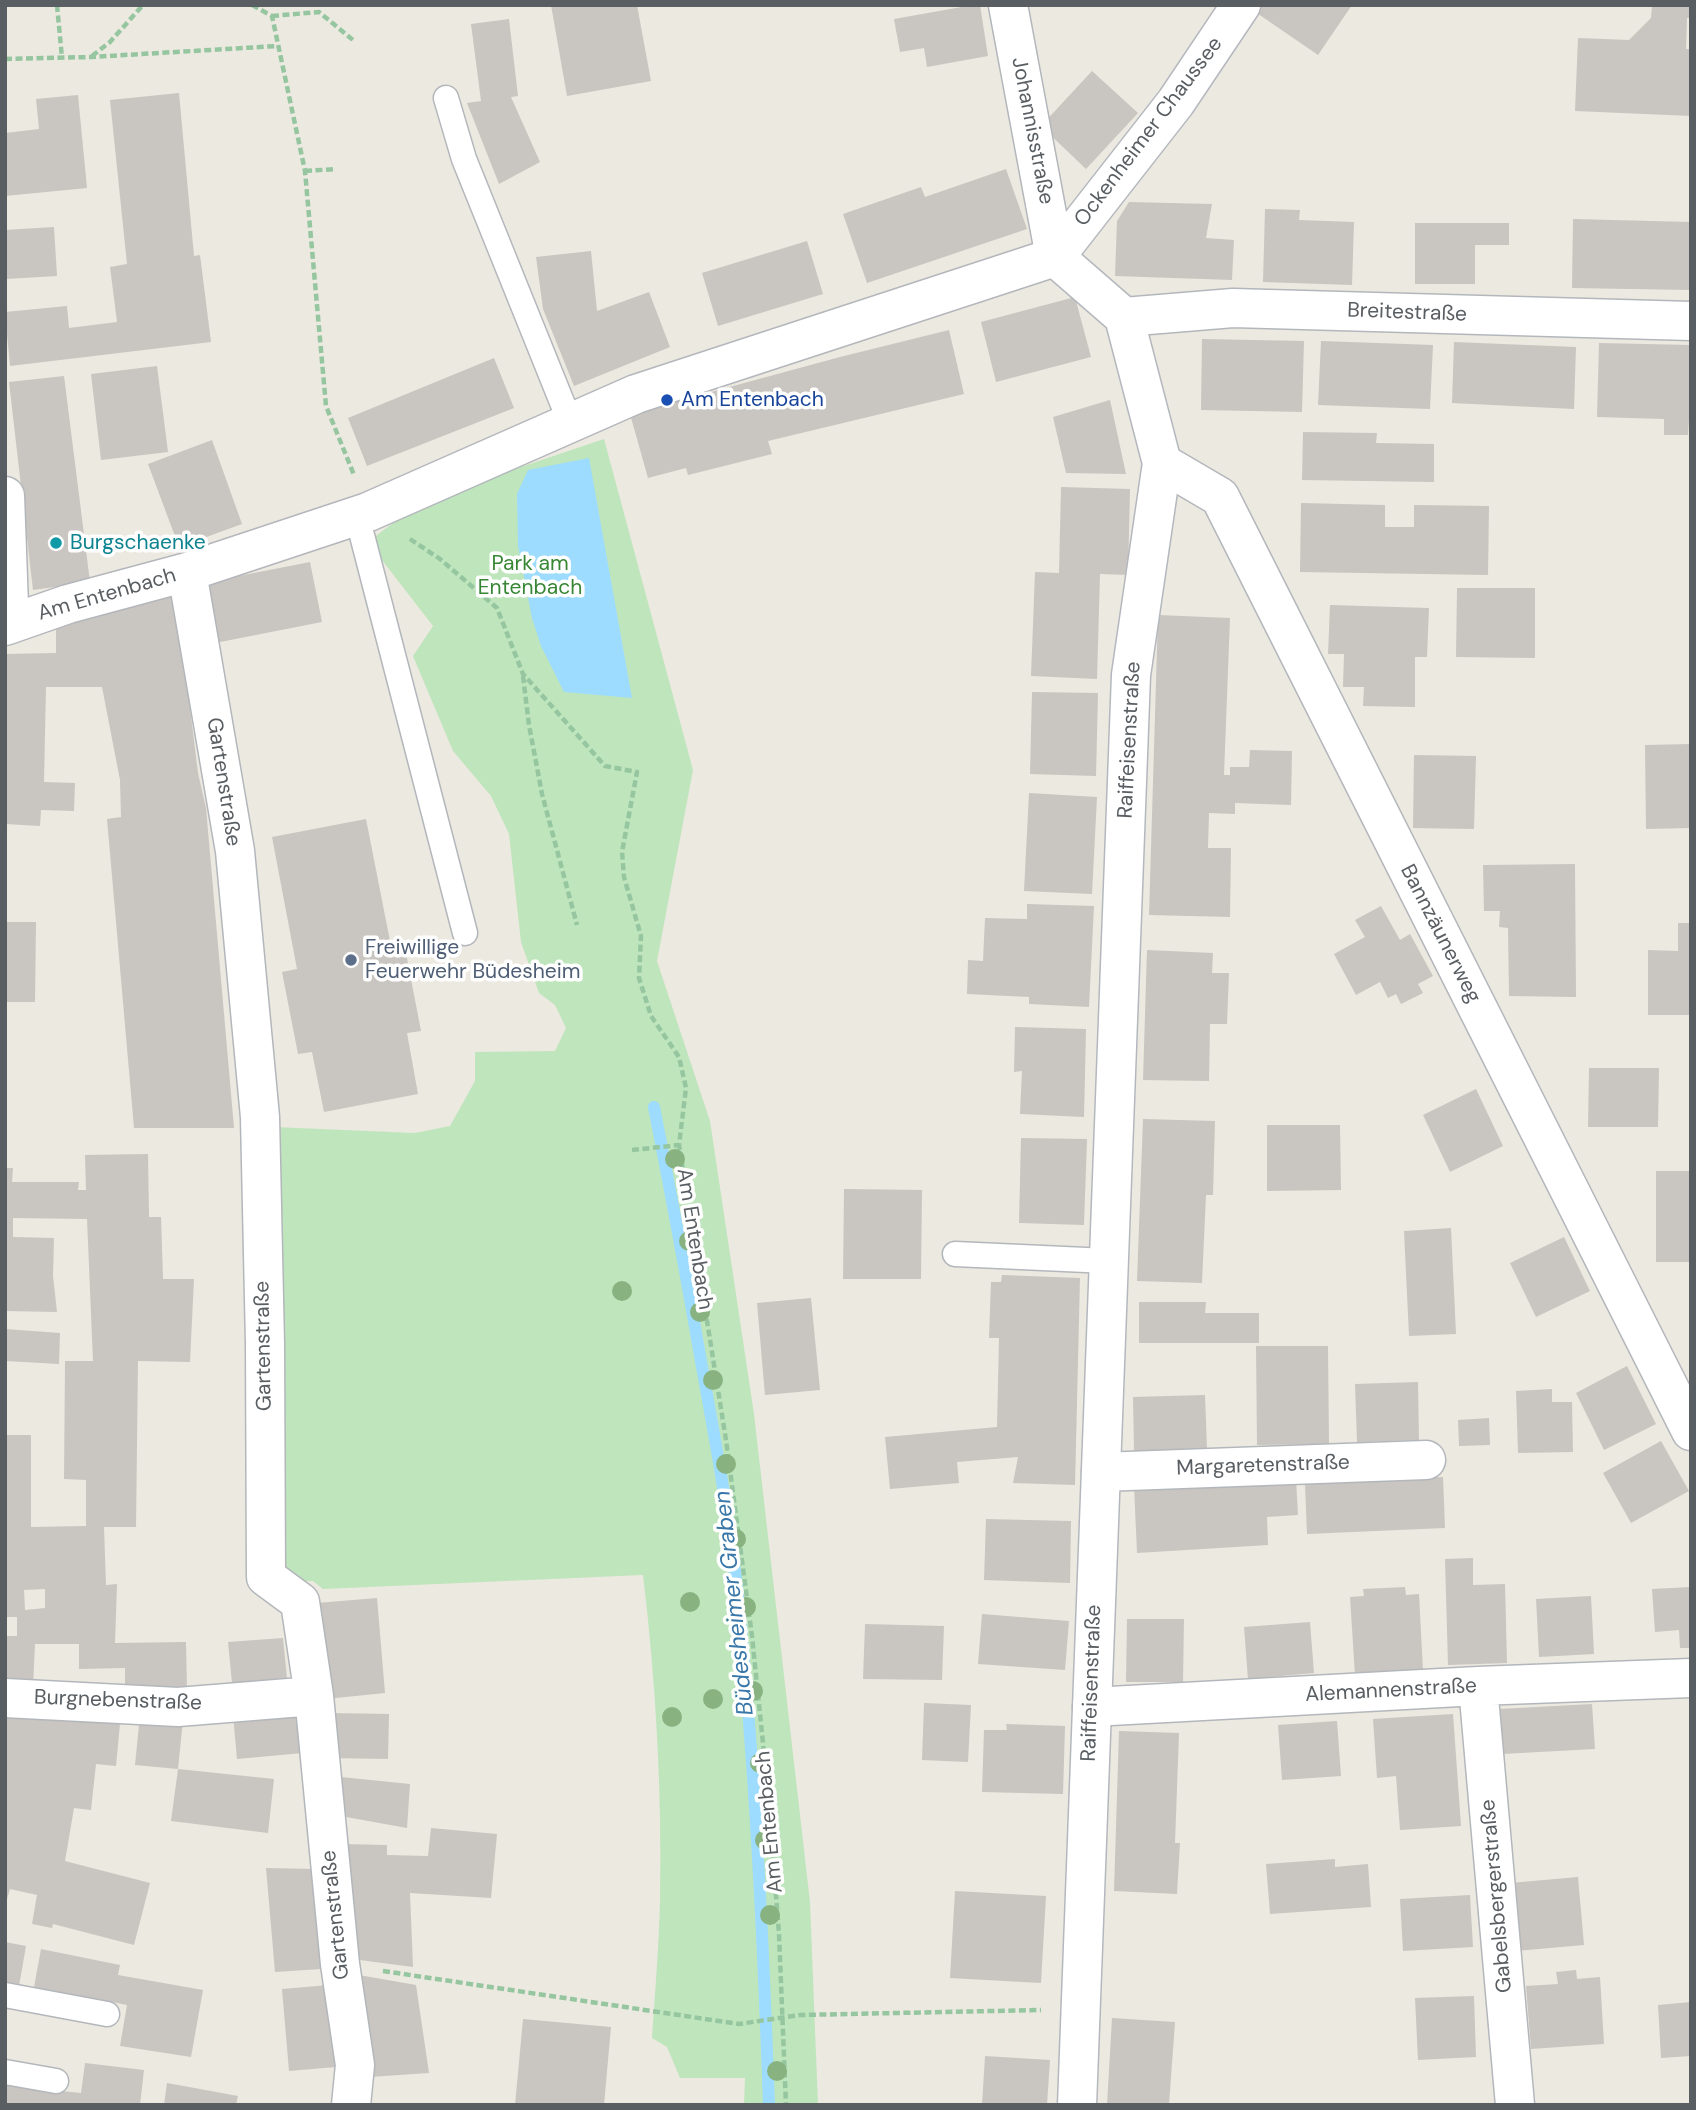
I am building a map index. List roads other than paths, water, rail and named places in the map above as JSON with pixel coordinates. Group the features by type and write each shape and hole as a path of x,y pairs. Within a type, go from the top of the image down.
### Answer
{"street":[{"name":"Johannisstraße","path":"1008,5 1055,257"},
{"name":"Ockenheimer Chaussee","path":"1055,257 1176,102 1241,5"},
{"path":"1055,257 1124,317"},
{"name":"Am Entenbach","path":"5,626 68,604 187,572 363,514 636,394 1055,257"},
{"name":"Breitestraße","path":"1124,317 1233,308 1691,321"},
{"name":"Raiffeisenstraße","path":"1077,2105 1131,675 1162,463 1124,317"},
{"name":"Bannzäunerweg","path":"1162,463 1220,497 1691,1431"},
{"path":"5,496 9,606 5,611"},
{"name":"Gartenstraße","path":"187,572 235,851 260,1117 266,1577 300,1602 314,1696 340,1965 355,2065 351,2105"},
{"name":"Margaretenstraße","path":"1101,1472 1426,1460"},
{"name":"Alemannenstraße","path":"1092,1707 1478,1686 1691,1678"},
{"name":"Gabelsbergerstraße","path":"1478,1686 1516,2105"},
{"name":"Burgnebenstraße","path":"5,1698 178,1707 314,1696"}],"lane":[{"path":"446,98 464,159 570,422"},
{"path":"363,514 466,933"},
{"path":"955,1254 1108,1261"},
{"path":"5,1995 107,2014"},
{"path":"5,2072 56,2081"}],"water":[{"path":"589,458 632,698 564,692 541,646 532,618 518,546 517,494 528,470"}],"waterway":[{"name":"Büdesheimer Graben","path":"654,1107 712,1425 735,1569 754,1788 769,2105"}],"place":[{"name":"Am Entenbach","path":"667,400"},
{"name":"Burgschaenke","path":"56,543"},
{"name":"Freiwillige Feuerwehr Büdesheim","path":"351,960"}],"park label":[{"name":"Park am Entenbach","path":"530,576"}]}
